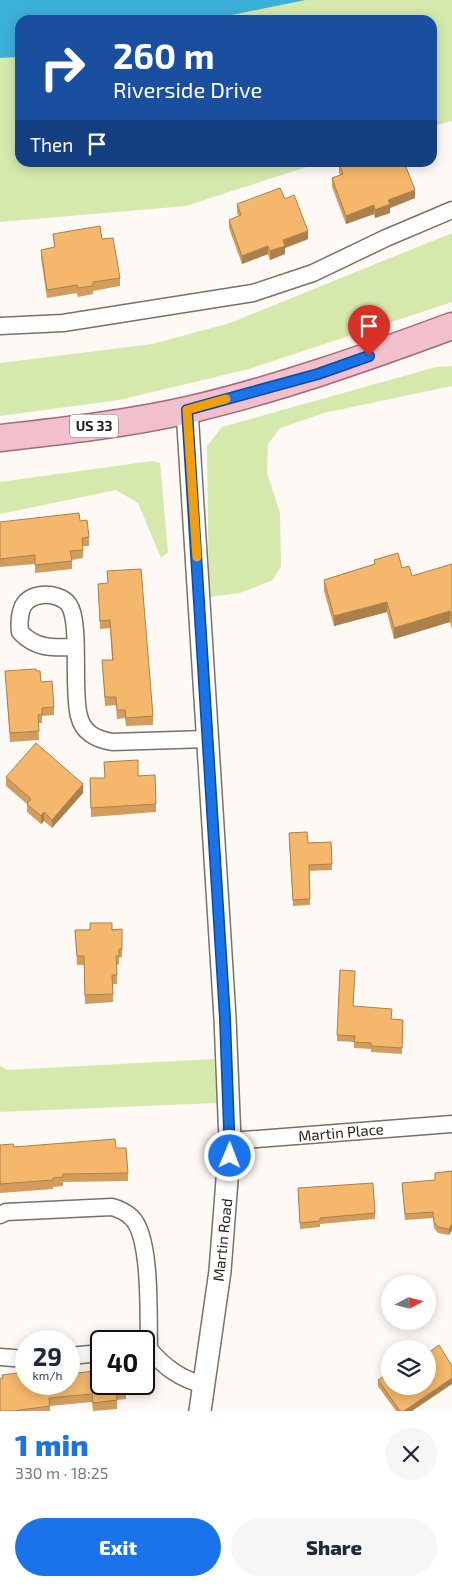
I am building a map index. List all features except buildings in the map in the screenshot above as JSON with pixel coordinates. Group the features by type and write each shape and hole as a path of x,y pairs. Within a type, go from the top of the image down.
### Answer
{"main road":[{"name":"US 33","path":"0,438 82,428 187,410 318,374 452,326"}],"street":[{"path":"0,326 63,322 252,293 313,273 386,238 452,210"},
{"name":"Martin Road","path":"187,410 225,1018 230,1141 224,1240 200,1411"},
{"path":"75,647 78,714 84,729 97,739 112,742 207,739"},
{"name":"Martin Place","path":"230,1141 452,1124"},
{"path":"0,1215 6,1212 112,1207 123,1210 133,1219 142,1236 146,1260 146,1330"},
{"path":"0,1358 15,1359"},
{"path":"155,1358 169,1370 186,1379 204,1385"}],"green space":[{"path":"306,0 452,0 452,121 437,125 437,15 232,15"},
{"path":"15,57 15,167 307,167 186,206 0,222 0,58"},
{"path":"452,233 452,302 249,369 119,400 0,416 0,363 152,344 230,323"},
{"path":"452,366 452,386 324,413 280,428 268,444 267,473 280,513 281,566 273,580 240,593 209,597 207,446 222,427 436,367"},
{"path":"152,461 160,463 168,552 161,558 138,503 116,490 0,514 0,482"},
{"path":"214,1059 217,1103 0,1112 0,1066 7,1070"}],"water":[{"path":"0,0 306,0 232,15 15,15 15,57 0,58"}],"slow traffic":[{"path":"197,557 187,410 226,399"}],"route":[{"path":"230,1156 230,1110 225,1018 187,410 318,374 369,356"}]}
